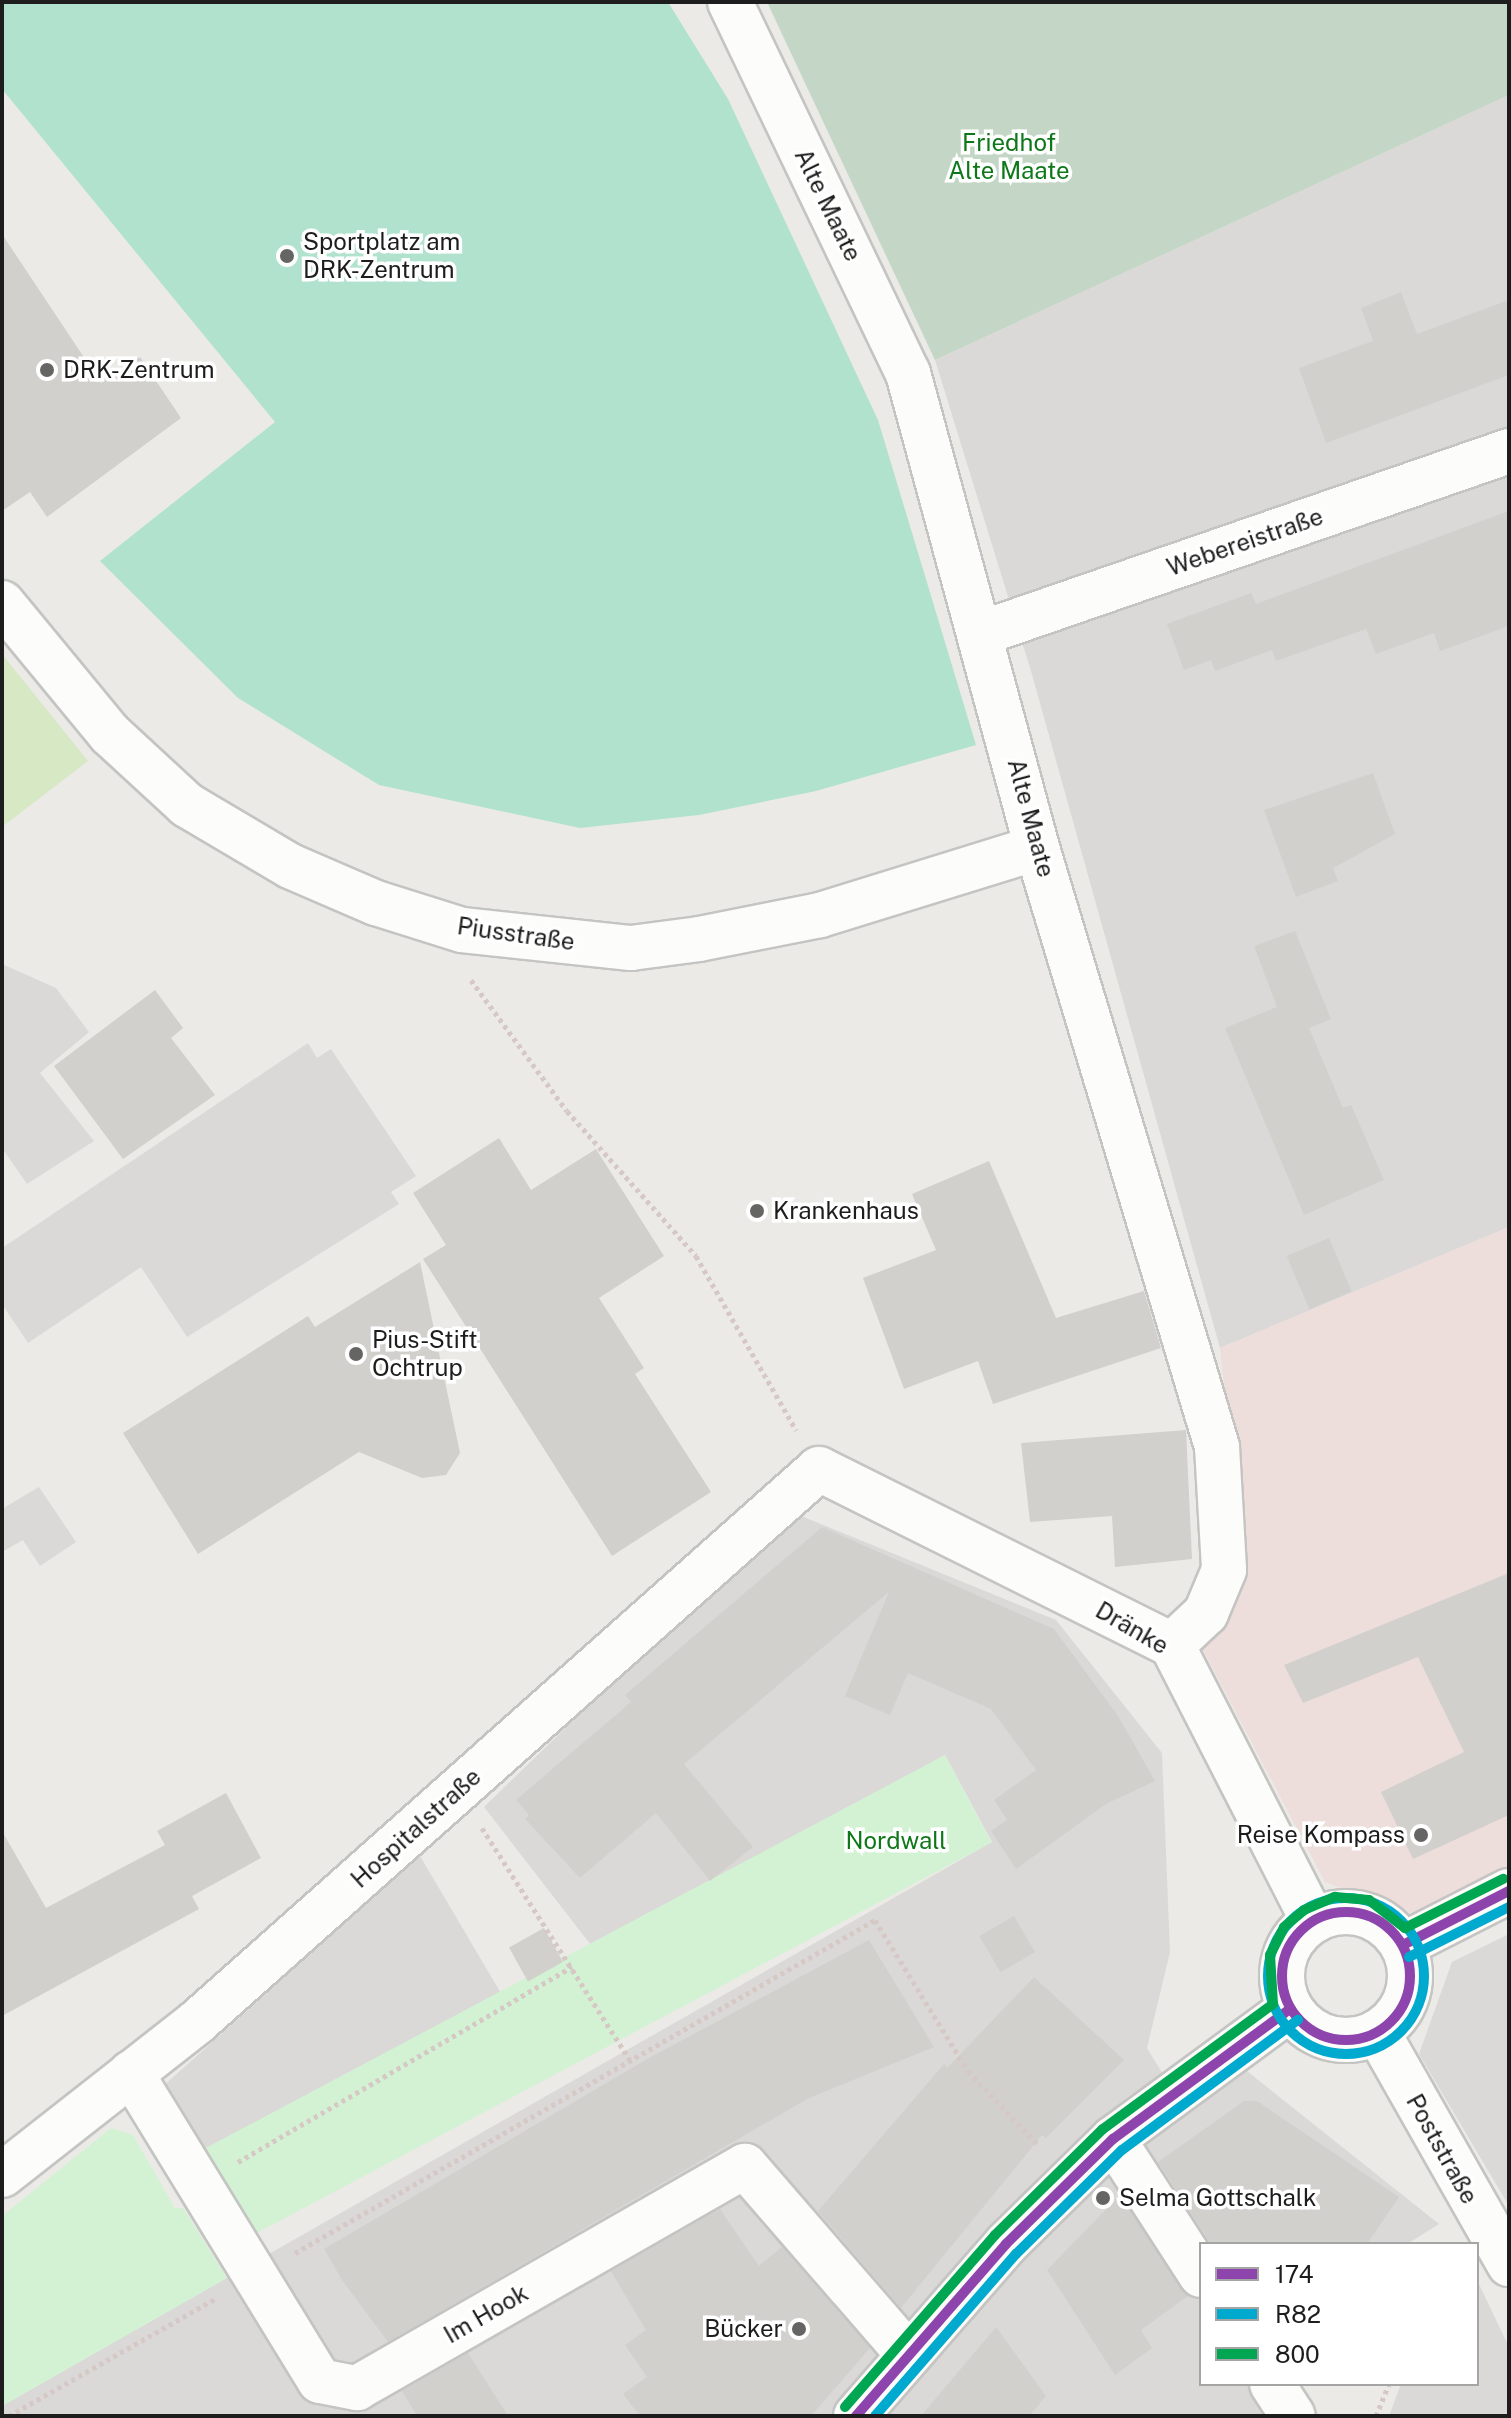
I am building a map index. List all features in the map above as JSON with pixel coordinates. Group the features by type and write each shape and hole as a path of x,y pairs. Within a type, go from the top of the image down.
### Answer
{"street":[{"name":"Alte Maate","path":"730,2 908,373 982,633 1037,848 1217,1447 1224,1570 1206,1613 1172,1645"},
{"name":"Webereistraße","path":"982,633 1509,451"},
{"name":"Piusstraße","path":"2,603 110,734 187,805 290,866 376,903 461,947 631,948 699,939 820,915 1037,848"},
{"name":"Dränke","path":"819,1469 1172,1645 1313,1921"},
{"name":"Hospitalstraße","path":"2,2175 131,2073 457,1790 819,1469"},
{"path":"1403,1945 1509,1891"},
{"path":"1338,1911 1366,1914 1403,1945 1410,1983 1400,2013 1378,2033 1352,2041 1325,2038 1290,2009 1281,1984 1283,1959 1295,1936 1313,1921 1338,1911"},
{"path":"856,2416 908,2354 1113,2139 1290,2009"},
{"name":"Poststraße","path":"1378,2033 1509,2264"},
{"name":"Im Hook","path":"131,2073 320,2381 357,2388 745,2166 908,2354"},
{"path":"1113,2139 1199,2272"},
{"path":"1273,2386 1293,2416"}],"path":[{"path":"461,947 567,1111 696,1256 819,1469"},
{"path":"457,1790 630,2060"},
{"path":"9,2416 875,1920 968,2071 1071,2180"},
{"path":"198,2185 572,1967"},
{"path":"1376,2416 1388,2386"}],"shaded area":[{"path":"1509,95 1509,1227 1220,1348 1031,671 935,360"},
{"path":"2,964 56,988 89,1032 40,1073 94,1141 27,1184 2,1148"},
{"path":"308,1043 317,1058 331,1049 416,1176 391,1192 399,1204 187,1337 141,1267 28,1343 2,1304 2,1248"},
{"path":"1509,1227 1509,1871 1418,1916 1325,1882 1203,1650 1241,1542 1220,1348"},
{"path":"39,1487 76,1542 40,1566 23,1540 2,1552 2,1509"},
{"path":"789,1511 1056,1620 1162,1753 1170,1952 1147,2048 1174,2092 1233,2060 1439,2224 1410,2242 1199,2242 1199,2386 1291,2386 1278,2416 2,2416 2,2406 992,1842 945,1755 601,1958 484,1807"},
{"path":"420,1856 505,2000 207,2175 161,2088"},
{"path":"1509,1934 1509,2206 1419,2054 1452,1962"},
{"path":"1479,2284 1509,2347 1509,2416 1389,2416 1400,2386 1479,2386"}],"green space":[{"path":"2,2 668,2 728,99 878,420 976,745 816,791 699,815 580,828 379,785 238,698 100,561 275,422 2,89"},
{"name":"Friedhof Alte Maate","path":"767,2 1509,2 1509,95 935,360"},
{"path":"2,654 88,761 2,827"},
{"name":"Nordwall","path":"945,1755 991,1842 243,2241 196,2153"},
{"path":"111,2128 133,2135 175,2208 183,2208 227,2278 2,2406 2,2216"}],"building":[{"name":"DRK-Zentrum","path":"2,234 101,383 140,357 181,418 47,517 30,492 2,511"},
{"path":"1401,292 1417,334 1509,300 1509,375 1326,443 1299,368 1373,341 1361,308"},
{"path":"1509,511 1509,626 1440,651 1434,633 1376,654 1366,629 1276,661 1272,650 1215,671 1211,660 1184,670 1167,624 1251,593 1256,604"},
{"path":"1373,773 1395,834 1333,868 1338,881 1296,897 1264,810"},
{"path":"1295,931 1331,1019 1309,1028 1343,1108 1351,1105 1384,1180 1304,1215 1225,1028 1277,1007 1254,946"},
{"path":"155,990 183,1028 171,1038 215,1095 123,1159 54,1066"},
{"path":"499,1138 531,1190 596,1149 664,1256 599,1298 644,1368 635,1374 711,1492 612,1556 423,1259 446,1245 413,1193"},
{"path":"989,1161 1056,1318 1144,1291 1161,1348 993,1404 978,1361 904,1389 863,1278 936,1250 912,1194"},
{"path":"1329,1238 1352,1291 1309,1309 1287,1256"},
{"path":"420,1262 460,1453 446,1475 422,1478 359,1452 198,1554 123,1433 308,1316 315,1327"},
{"path":"1186,1430 1192,1559 1115,1567 1112,1516 1030,1522 1021,1443"},
{"path":"822,1527 1054,1629 1118,1716 1155,1781 1106,1804 1016,1869 991,1831 1007,1820 994,1800 1036,1770 991,1709 908,1673 890,1715 845,1696 889,1592 684,1764 753,1847 710,1881 656,1813 580,1878 525,1819 529,1815 516,1800 631,1702 625,1695"},
{"path":"1509,1573 1509,1815 1413,1859 1381,1792 1464,1752 1418,1657 1303,1703 1284,1665"},
{"path":"226,1793 261,1858 192,1896 199,1909 2,2016 2,1831 46,1908 165,1845 157,1831"},
{"path":"1014,1916 1035,1952 1000,1972 979,1936"},
{"path":"544,1928 563,1962 528,1982 509,1947"},
{"path":"869,1940 934,2047 809,2098 388,2342 342,2280 324,2249 649,2058"},
{"path":"1034,1977 1124,2060 1046,2138 1042,2135 901,2308 818,2211 944,2064 947,2068"},
{"path":"1244,2101 1257,2101 1399,2197 1368,2242 1210,2242 1158,2162"},
{"path":"1120,2195 1188,2296 1141,2330 1152,2348 1115,2375 1047,2270"},
{"path":"720,2209 759,2266 782,2247 870,2348 811,2416 640,2416 623,2394 647,2377 625,2345 646,2330 611,2271"},
{"path":"996,2327 1046,2396 1029,2416 921,2416"},
{"path":"468,2353 508,2416 417,2416 402,2391"}],"transit line":[{"name":"800","path":"845,2407 995,2235 1103,2129 1273,2004 1270,1955 1284,1927 1304,1910 1335,1897 1369,1900 1405,1928 1503,1879"},
{"name":"174","path":"1403,1945 1509,1891"},
{"name":"R82","path":"1346,1898 1376,1904 1401,1921 1418,1946 1424,1976 1418,2006 1401,2031 1376,2048 1346,2054 1316,2048 1291,2031 1274,2006 1268,1976 1274,1946 1291,1921 1316,1904 1346,1898"},
{"name":"R82","path":"1409,1957 1509,1907"},
{"name":"174","path":"1346,1912 1371,1917 1391,1931 1405,1951 1410,1976 1405,2001 1391,2021 1371,2035 1346,2040 1321,2035 1301,2021 1287,2001 1282,1976 1287,1951 1301,1931 1321,1917 1346,1912"},
{"name":"174","path":"856,2416 1006,2244 1113,2139 1290,2009"},
{"name":"R82","path":"875,2416 1016,2254 1122,2150 1298,2020"}],"place":[{"name":"Sportplatz am DRK-Zentrum","path":"287,256"},
{"name":"DRK-Zentrum","path":"47,370"},
{"name":"Krankenhaus","path":"757,1211"},
{"name":"Pius-Stift Ochtrup","path":"356,1354"},
{"name":"Reise Kompass","path":"1421,1835"},
{"name":"Selma Gottschalk","path":"1103,2198"},
{"name":"Bücker","path":"799,2329"}]}
